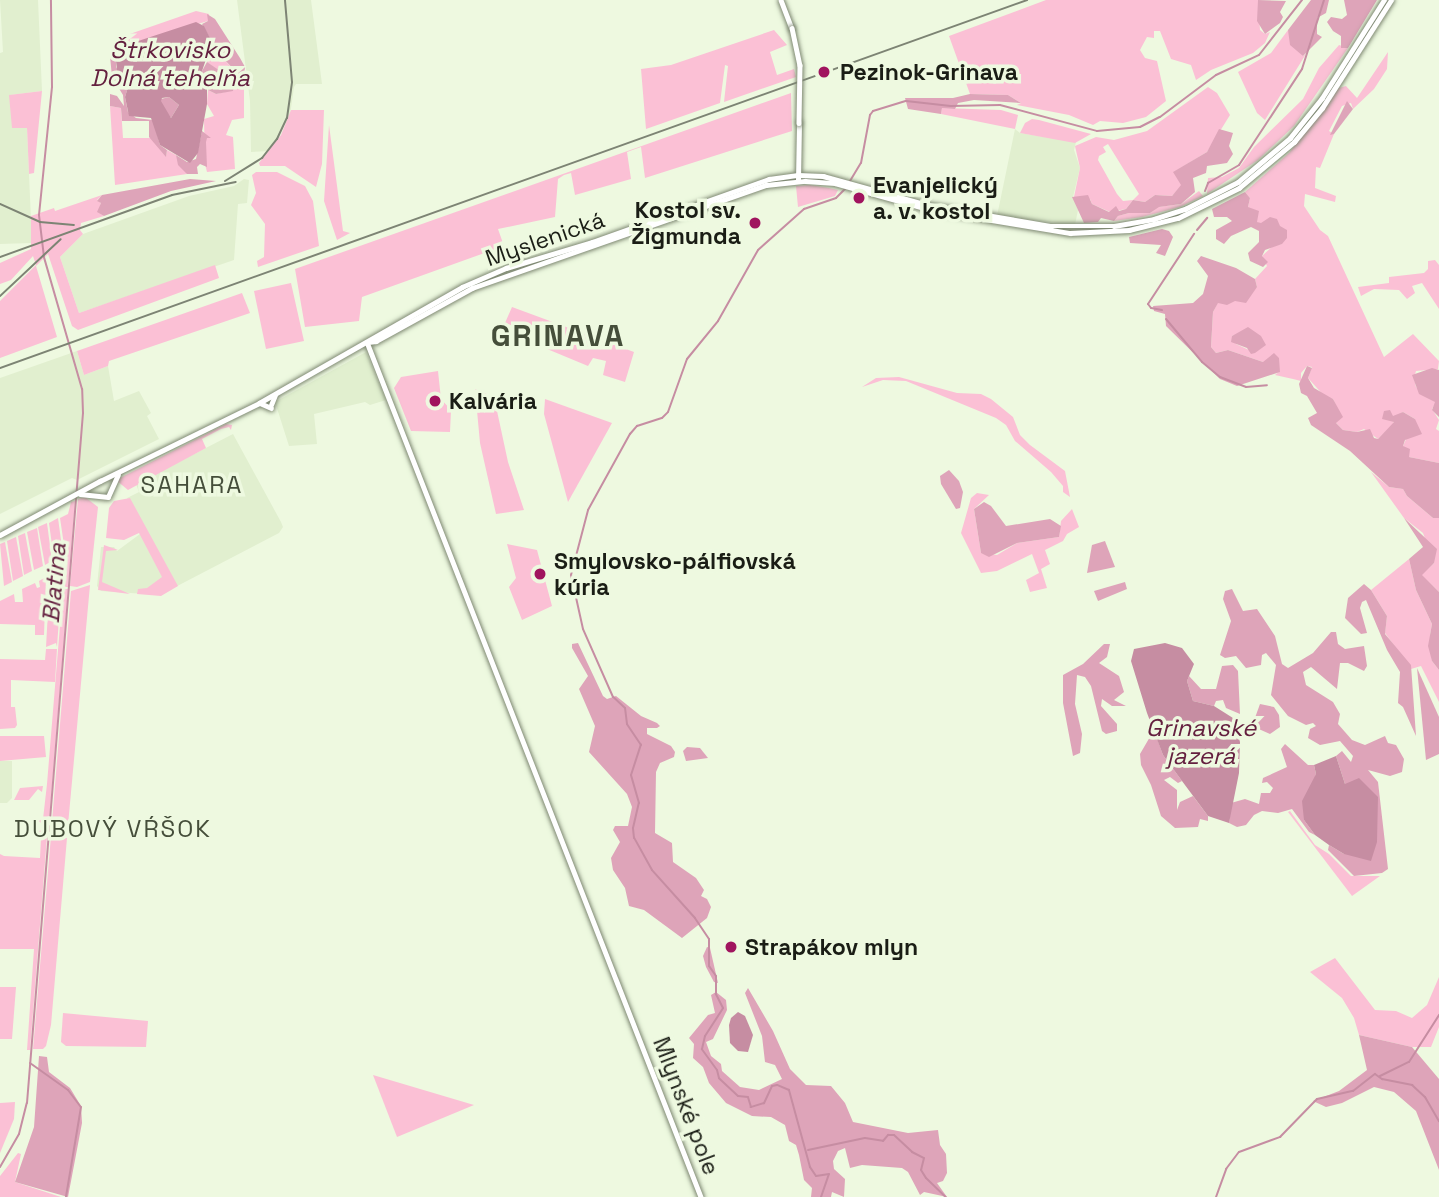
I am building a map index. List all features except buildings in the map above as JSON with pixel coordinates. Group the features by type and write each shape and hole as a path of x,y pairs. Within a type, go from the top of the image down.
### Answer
{"main road":[{"path":"1070,230 1114,226 1164,216 1211,197 1249,174 1284,144 1304,121 1384,0"},
{"path":"1070,230 1115,232 1156,225 1215,202 1253,178 1277,159 1316,116 1391,0"},
{"path":"782,2 792,28 800,65 798,178"},
{"name":"Myslenická","path":"0,535 97,483 259,403 446,295 506,268 602,239 727,191 769,179 798,178 848,184 915,202 1070,230"},
{"name":"Myslenická","path":"848,184 931,210 979,220 1070,230"},
{"path":"979,220 986,216"},
{"name":"Mlynské pole","path":"367,342 638,1028 701,1197"},
{"path":"259,403 271,407 275,394"},
{"path":"80,494 107,497 118,474"},
{"path":"104,480 113,487"},
{"path":"97,483 97,494"}],"shaded area":[{"path":"0,0 38,0 42,91 10,95 27,128 32,243 0,244 0,53 3,52"},
{"path":"237,0 311,0 322,84 296,84 290,115 270,151 251,152 250,101"},
{"path":"1046,0 1258,0 1260,30 1265,34 1270,32 1265,43 1253,53 1211,70 1196,80 1191,65 1171,59 1160,31 1154,31 1154,38 1147,37 1140,50 1145,58 1157,61 1166,101 1146,117 1123,123 1100,121 1093,125 1069,115 1017,105 1021,103 1008,95 970,94 949,36"},
{"path":"1258,0 1286,1 1280,12 1283,17 1280,23 1265,34 1257,21"},
{"path":"1311,0 1329,0 1326,13 1317,18 1317,34 1322,37 1303,56 1290,45 1288,30"},
{"path":"1344,0 1377,0 1348,48 1341,48 1341,36 1333,31 1327,22 1331,17 1342,19 1347,15"},
{"path":"196,11 209,14 208,21 126,45 122,40 118,41 124,36"},
{"path":"207,14 215,19 240,58 245,67 244,76 241,77 221,56 207,56 212,42 202,24 208,21"},
{"path":"774,30 787,45 770,52 777,75 794,69 796,77 724,102 728,66 725,65 720,103 646,129 641,69 671,65"},
{"path":"1288,30 1303,56 1306,54 1265,120 1257,113 1238,72 1271,53"},
{"path":"122,40 126,45 116,56 116,67 128,87 125,97 128,112 136,118 153,120 160,145 167,150 166,157 149,137 149,121 122,121 121,108 110,106 110,94 117,96 124,106 123,95 112,77 110,56"},
{"path":"1339,45 1348,48 1294,126 1258,160 1207,194 1208,178 1222,177 1239,168 1254,147 1303,99 1319,68"},
{"path":"1388,52 1387,69 1374,89 1353,109 1351,103 1342,106 1329,131 1334,134 1320,168 1316,167 1315,188 1336,196 1335,202 1305,194 1304,206 1320,230 1328,236 1384,357 1413,334 1439,361 1438,369 1416,371 1414,378 1416,387 1436,402 1432,409 1439,420 1436,429 1439,431 1439,463 1409,457 1403,446 1415,419 1403,412 1390,420 1394,421 1393,425 1378,439 1364,429 1357,432 1343,430 1336,423 1339,412 1333,399 1325,397 1308,378 1312,367 1307,366 1301,373 1301,381 1275,375 1280,371 1263,362 1228,350 1216,353 1211,347 1213,312 1218,302 1257,287 1255,279 1267,266 1262,256 1274,245 1282,244 1257,222 1248,207 1250,198 1245,192 1289,153 1339,88 1346,86 1357,98","holes":["1240,333 1260,347 1249,350 1236,344 1232,336"]},
{"path":"207,56 221,56 240,77 244,76 244,118 232,120 226,135 233,137 235,169 207,172 205,164 204,119 214,116 207,104 208,90 216,94 233,90 220,72 207,62"},
{"path":"207,62 226,75 234,85 233,91 216,94 208,90 202,71"},
{"path":"1208,87 1217,93 1230,115 1207,152 1174,172 1182,185 1172,196 1155,195 1145,202 1133,200 1126,209 1110,212 1092,204 1090,199 1074,197 1080,168 1075,146 1096,137 1114,140 1147,131","holes":["1108,144 1139,194 1133,200 1123,201 1098,160 1099,156 1106,152 1103,147"]},
{"path":"42,91 34,173 29,174 27,128 12,128 9,95"},
{"path":"791,93 792,131 645,178 641,147 627,152 631,179 575,195 571,173 564,175 558,179 555,217 498,229 504,246 362,297 359,321 305,327 295,269"},
{"path":"970,94 1008,95 1021,103 974,100 958,103 955,109 942,108 941,114 908,109 905,98 953,98"},
{"path":"169,97 179,105 171,118 161,106 161,99"},
{"path":"1347,101 1353,109 1334,134 1330,135"},
{"path":"110,106 121,108 123,138 153,138 166,156 167,150 176,155 187,174 115,185"},
{"path":"942,108 1001,110 1018,115 1015,129 941,114"},
{"path":"291,110 324,110 322,164 316,187 285,166 260,166 259,163 281,135"},
{"path":"1032,119 1091,134 1075,143 1020,133 1025,123"},
{"path":"329,125 343,231 350,233 337,240 324,201"},
{"path":"1015,129 1020,133 1076,142 1074,150 1080,168 1073,197 1078,210 1075,225 997,216"},
{"path":"1219,129 1233,133 1229,146 1233,154 1227,163 1207,166 1206,173 1193,178 1195,192 1181,204 1159,207 1150,213 1129,213 1118,216 1114,221 1101,218 1098,222 1084,223 1072,197 1088,195 1092,204 1109,212 1116,206 1119,211 1126,209 1133,200 1145,202 1155,195 1172,196 1181,185 1173,172 1207,152"},
{"path":"202,131 211,138 207,138 206,142 207,167 200,164 197,167 198,174 187,174 178,165 176,155 187,162 196,159"},
{"path":"256,172 277,172 305,186 313,201 319,246 258,267 257,261 264,257 265,224 251,205 256,193 252,175"},
{"path":"190,179 216,181 171,191 104,216 97,212 101,203 97,201 102,195"},
{"path":"244,179 249,180 247,203 238,204 234,260 79,313 60,257 83,234 189,196 234,186"},
{"path":"810,185 838,190 835,196 798,207 796,186"},
{"path":"1199,191 1203,196 1180,207 1114,221 1118,216 1129,213 1150,213 1158,207 1181,204"},
{"path":"1245,192 1250,198 1248,207 1259,211 1257,222 1261,223 1270,217 1277,219 1280,226 1287,230 1287,238 1282,244 1265,250 1262,256 1268,262 1263,267 1250,261 1248,253 1259,242 1259,231 1251,227 1231,236 1224,244 1216,239 1216,230 1232,221 1227,217 1214,217 1212,209"},
{"path":"102,195 97,200 101,203 98,212 104,216 81,223 80,230 83,234 60,257 79,313 215,265 219,278 78,330 72,326 48,254 36,266 57,337 0,358 0,301 36,265 33,256 11,280 0,284 0,263 31,249 31,216"},
{"path":"1162,229 1169,231 1173,237 1165,256 1156,253 1161,245 1130,243 1129,237"},
{"path":"1201,256 1236,268 1255,279 1257,287 1246,303 1218,303 1213,312 1211,347 1216,353 1228,350 1263,362 1274,353 1279,358 1280,372 1237,386 1220,379 1166,326 1165,314 1154,311 1153,306 1193,303 1203,294 1208,276 1197,261"},
{"path":"1435,260 1439,265 1439,309 1422,283 1412,286 1415,293 1407,299 1399,290 1374,289 1361,296 1358,287 1389,283 1389,277 1424,273 1428,269 1428,261"},
{"path":"291,283 304,341 266,349 254,291"},
{"path":"242,293 250,313 109,361 108,366 84,375 77,351"},
{"path":"512,307 634,352 625,382 603,375 606,361 593,358 588,366 523,339 524,330 505,323"},
{"path":"1248,327 1261,336 1266,345 1251,354 1247,348 1231,342 1232,336"},
{"path":"77,351 84,375 108,366 114,401 139,391 151,413 147,416 159,439 0,514 0,378"},
{"path":"366,352 386,400 314,414 317,444 289,446 275,402"},
{"path":"1307,366 1312,368 1308,378 1314,388 1333,399 1343,417 1336,423 1343,430 1357,432 1370,429 1374,438 1378,439 1394,422 1382,419 1384,411 1390,410 1393,416 1403,412 1415,419 1422,434 1405,440 1403,446 1410,449 1409,457 1439,463 1439,518 1433,518 1407,496 1403,489 1389,487 1350,451 1311,425 1308,418 1317,413 1307,396 1301,393 1299,384"},
{"path":"1432,368 1439,370 1439,417 1432,410 1435,402 1419,394 1412,375"},
{"path":"438,371 441,399 451,410 450,432 411,431 394,388 401,377"},
{"path":"899,377 957,393 981,394 991,399 1013,417 1020,435 1030,445 1065,471 1070,497 1063,492 1063,486 1051,472 1015,441 1006,425 996,418 906,381 883,380 862,387 876,378"},
{"path":"475,389 494,397 508,462 524,510 496,514 480,443"},
{"path":"545,399 612,423 568,502 544,414"},
{"path":"226,424 232,425 231,430 229,427 221,429 202,439 206,448 128,490 116,480"},
{"path":"233,434 281,522 283,527 279,533 160,595 101,591 97,586 101,547 114,547 117,551 144,531 127,498 139,492 136,484"},
{"path":"949,470 959,481 963,492 960,508 956,509 941,484 940,476"},
{"path":"1371,472 1389,487 1403,489 1407,496 1433,518 1439,518 1439,592 1421,575 1434,563 1423,533 1404,518"},
{"path":"977,493 989,495 974,509 981,553 997,555 1017,543 1059,537 1061,521 1072,509 1079,527 1067,534 1063,541 1045,550 1050,564 1041,569 1047,588 1030,592 1026,580 1039,573 1032,554 997,571 981,573 961,533 971,498"},
{"path":"85,497 98,507 90,582 77,587 70,586 78,499"},
{"path":"130,498 178,586 161,596 137,594 138,589 147,588 162,577 139,533 124,540 106,538 109,508 114,501"},
{"path":"75,501 68,587 63,587 65,552 60,518 68,514 71,502"},
{"path":"984,502 991,506 1006,526 1050,519 1061,526 1059,537 1017,543 989,557 981,553 974,509"},
{"path":"58,518 63,555 54,560 49,523"},
{"path":"1404,518 1437,549 1434,563 1422,575 1439,592 1439,670 1432,661 1428,646 1432,624 1416,590 1409,559 1423,547"},
{"path":"47,523 52,561 45,565 38,527"},
{"path":"37,528 43,566 34,570 27,532"},
{"path":"25,533 32,571 24,575 18,536"},
{"path":"16,537 23,576 13,581 7,541"},
{"path":"1105,541 1115,567 1087,573 1092,545"},
{"path":"5,542 12,582 4,586 0,544"},
{"path":"507,544 537,550 552,606 522,620 509,587 516,578"},
{"path":"104,545 118,550 106,551 102,582 130,594 98,590"},
{"path":"1409,559 1416,590 1432,624 1432,661 1439,670 1439,702 1421,666 1411,669 1385,633 1387,616 1371,590"},
{"path":"50,575 62,575 57,647 56,643 46,647"},
{"path":"46,577 44,635 35,635 35,625 0,624 0,601 14,594 15,602 23,602 22,589 35,583 37,588 40,587 39,581"},
{"path":"1125,582 1127,589 1098,601 1094,591"},
{"path":"1364,584 1371,590 1387,616 1385,634 1411,665 1416,736 1403,707 1398,703 1400,672 1387,650 1366,600 1360,608 1367,633 1361,634 1345,618 1348,598"},
{"path":"90,585 67,836 51,834 71,591"},
{"path":"63,589 68,589 48,834 39,834 35,832 43,830 43,824 38,821 43,819 47,784"},
{"path":"1232,589 1243,611 1257,609 1275,636 1282,664 1288,668 1313,653 1331,632 1336,632 1338,644 1345,649 1364,646 1367,666 1364,671 1348,663 1340,663 1337,689 1311,667 1303,672 1306,685 1333,702 1340,714 1338,724 1352,740 1365,745 1385,736 1388,743 1396,745 1404,759 1402,772 1390,776 1368,770 1378,782 1388,869 1382,873 1354,876 1328,850 1329,845 1344,854 1345,784 1336,756 1342,751 1351,762 1353,756 1340,741 1320,745 1308,738 1310,729 1316,726 1313,723 1306,725 1288,716 1271,695 1276,665 1266,653 1262,655 1261,665 1246,668 1236,656 1225,658 1220,655 1231,621 1223,599 1225,591"},
{"path":"578,643 603,696 607,699 616,696 641,716 657,723 660,726 647,728 647,734 671,746 675,752 674,757 660,763 656,772 655,833 672,843 673,862 696,878 704,890 701,896 707,899 711,907 707,918 682,938 644,910 629,906 625,888 613,870 611,858 620,842 613,830 615,826 628,826 632,807 627,794 589,752 595,726 579,689 588,676 572,648 572,644"},
{"path":"1104,644 1110,644 1107,657 1099,663 1119,676 1124,692 1114,700 1126,706 1112,706 1102,699 1101,706 1117,724 1117,731 1106,734 1102,731 1091,686 1085,677 1077,675 1075,704 1082,734 1080,753 1073,756 1063,703 1063,675 1083,664"},
{"path":"46,649 57,649 55,682 11,680 11,707 15,707 17,725 15,728 0,729 0,659 45,660"},
{"path":"1233,665 1238,671 1240,714 1226,708 1223,700 1216,701 1214,706 1193,701 1187,681 1189,676 1201,689 1216,689 1222,666"},
{"path":"1417,668 1439,717 1439,754 1426,760"},
{"path":"1260,704 1274,707 1279,715 1280,727 1270,734 1252,726"},
{"path":"1154,730 1163,755 1182,781 1178,783 1170,777 1164,780 1177,790 1177,810 1180,802 1193,796 1208,816 1208,821 1200,819 1198,827 1175,828 1161,816 1141,765 1140,754"},
{"path":"0,736 44,736 46,757 0,761"},
{"path":"1285,744 1308,765 1314,765 1316,774 1304,820 1315,835 1309,832 1292,809 1278,813 1262,811 1254,815 1246,825 1237,827 1229,823 1231,803 1245,799 1259,804 1261,793 1270,793 1273,788 1267,782 1262,783 1263,778 1287,767 1281,749"},
{"path":"687,747 700,748 708,758 686,761 683,751"},
{"path":"0,761 12,761 12,798 7,803 0,803"},
{"path":"43,786 42,792 38,789 29,800 14,800 20,788"},
{"path":"1290,811 1315,845 1329,854 1351,876 1380,876 1352,896 1288,812"},
{"path":"51,836 67,838 51,1025 46,1046 43,1049 33,1049"},
{"path":"41,837 47,837 30,1050 27,1050 34,949 0,949 0,854 40,858"},
{"path":"707,947 710,948 718,983 714,982 706,967 703,956"},
{"path":"1335,958 1375,1010 1396,1011 1412,1018 1427,1005 1439,977 1439,1027 1431,1047 1412,1047 1359,1035 1354,1018 1342,998 1310,972"},
{"path":"0,987 16,987 12,1039 0,1039"},
{"path":"748,988 773,1031 790,1069 806,1085 831,1086 845,1103 853,1122 908,1133 938,1130 940,1145 946,1154 947,1173 943,1181 937,1183 947,1197 924,1192 920,1195 908,1172 902,1168 862,1165 850,1168 845,1148 838,1151 833,1161 834,1169 845,1179 844,1197 832,1192 831,1197 811,1197 812,1188 804,1180 796,1145 789,1141 785,1125 771,1117 752,1116 726,1103 709,1083 703,1067 693,1058 694,1044 689,1038 708,1015 715,1013 711,995 716,992 726,1000 727,1010 713,1039 706,1042 711,1056 721,1064 722,1071 740,1087 759,1090 782,1079 775,1065 765,1062 762,1036 745,993"},
{"path":"63,1013 148,1021 146,1047 66,1046 61,1042"},
{"path":"1359,1035 1412,1047 1439,1079 1439,1170 1416,1111 1394,1092 1374,1087 1342,1103 1326,1107 1313,1101 1339,1091 1367,1070"},
{"path":"39,1056 47,1057 49,1072 70,1088 81,1106 82,1123 68,1197 15,1182 34,1127"},
{"path":"373,1075 474,1105 397,1137"},
{"path":"15,1102 14,1119 0,1153 0,1103"},
{"path":"18,1153 21,1154 15,1182 61,1197 0,1197 0,1176"}],"water":[{"name":"Štrkovisko Dolná tehelňa","path":"196,22 204,26 212,42 202,71 207,84 207,104 198,153 190,163 160,145 151,118 129,116 125,97 128,87 117,70 116,61 118,52 126,45","holes":["169,97 179,105 171,118 161,101 162,98"]},
{"name":"Grinavské jazerá","path":"1165,643 1182,648 1194,664 1187,681 1193,701 1214,706 1233,718 1240,742 1239,773 1229,823 1208,816 1163,755 1147,713 1131,661 1134,649"},
{"name":"Grinavské jazerá","path":"1336,756 1345,784 1359,778 1378,797 1377,842 1371,861 1344,854 1329,845 1315,835 1304,820 1302,801 1316,774 1314,765"},
{"path":"738,1012 745,1016 753,1035 748,1052 738,1051 730,1043 729,1025 731,1018"}],"waterway":[{"name":"Blatina","path":"0,1167 19,1134 27,1103 83,413 82,389 44,257 39,215 52,87 51,0"},
{"path":"850,181 861,163 870,115 873,111 906,101 951,106 1000,105 1097,131 1140,127 1160,117 1216,75 1259,55 1302,0"},
{"path":"1205,191 1208,183 1239,165 1302,69 1324,0"},
{"path":"821,1197 829,1174 816,1176 810,1167 789,1090 777,1085 772,1086 764,1103 751,1107 748,1097 738,1096 719,1078 717,1070 702,1049 705,1036 723,1008 716,994 716,976 709,966 709,939 695,918 652,870 634,838 633,828 639,803 631,775 641,745 627,724 625,708 613,697 583,629 571,575 588,510 630,434 637,426 662,418 668,412 687,359 718,321 758,250 804,209 836,198 845,189"},
{"path":"1197,230 1207,218"},
{"path":"1162,310 1151,308 1148,304 1194,234"},
{"path":"1166,319 1202,362 1220,377 1246,387 1267,385"},
{"path":"1380,1076 1409,1062 1439,1015"},
{"path":"30,1063 68,1090 81,1107 66,1197"},
{"path":"1216,1197 1226,1169 1239,1152 1280,1137 1317,1099 1353,1091 1375,1074 1382,1079 1412,1085 1425,1097 1439,1121"},
{"path":"808,1150 865,1138 883,1141 888,1135 894,1135 912,1152 924,1158 921,1170 946,1197"}],"railway":[{"path":"225,181 262,158 277,139 287,118 292,82 285,0"},
{"path":"0,368 1027,0"},
{"path":"0,257 172,195 236,182"},
{"path":"0,204 40,222 74,225"},
{"path":"0,296 61,239"}],"place":[{"name":"Pezinok-Grinava","path":"824,72"},
{"name":"Evanjelický a. v. kostol","path":"859,198"},
{"name":"Kostol sv. Žigmunda","path":"755,223"},
{"name":"Kalvária","path":"435,401"},
{"name":"Smylovsko-pálfiovská kúria","path":"540,574"},
{"name":"Strapákov mlyn","path":"731,947"}],"district":[{"name":"GRINAVA","path":"558,336"},
{"name":"SAHARA","path":"192,485"},
{"name":"DUBOVÝ VŔŠOK","path":"113,829"}]}
